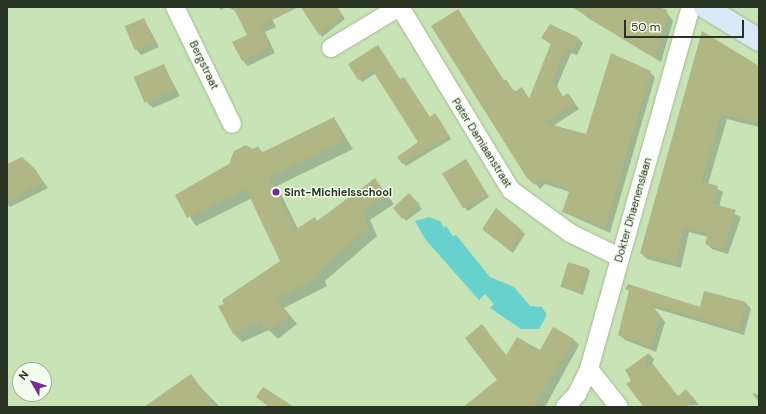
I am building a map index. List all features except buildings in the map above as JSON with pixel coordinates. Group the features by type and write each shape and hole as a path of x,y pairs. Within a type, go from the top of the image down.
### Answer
{"street":[{"name":"Bergstraat","path":"175,7 232,124"},
{"name":"Pater Damiaanstraat","path":"331,48 399,7 511,190 570,233 619,257"},
{"name":"Dokter Dhaenenslaan","path":"565,407 577,394 589,369 619,257 691,7"},
{"path":"705,7 759,40"},
{"path":"589,369 619,407"}],"water":[{"path":"429,217 440,221 444,228 446,226 453,236 456,235 490,277 514,287 530,306 542,307 547,315 539,329 521,329 490,308 494,304 485,294 479,300 425,239 415,221"}],"place":[{"name":"Sint-Michielsschool","path":"276,192"}]}
